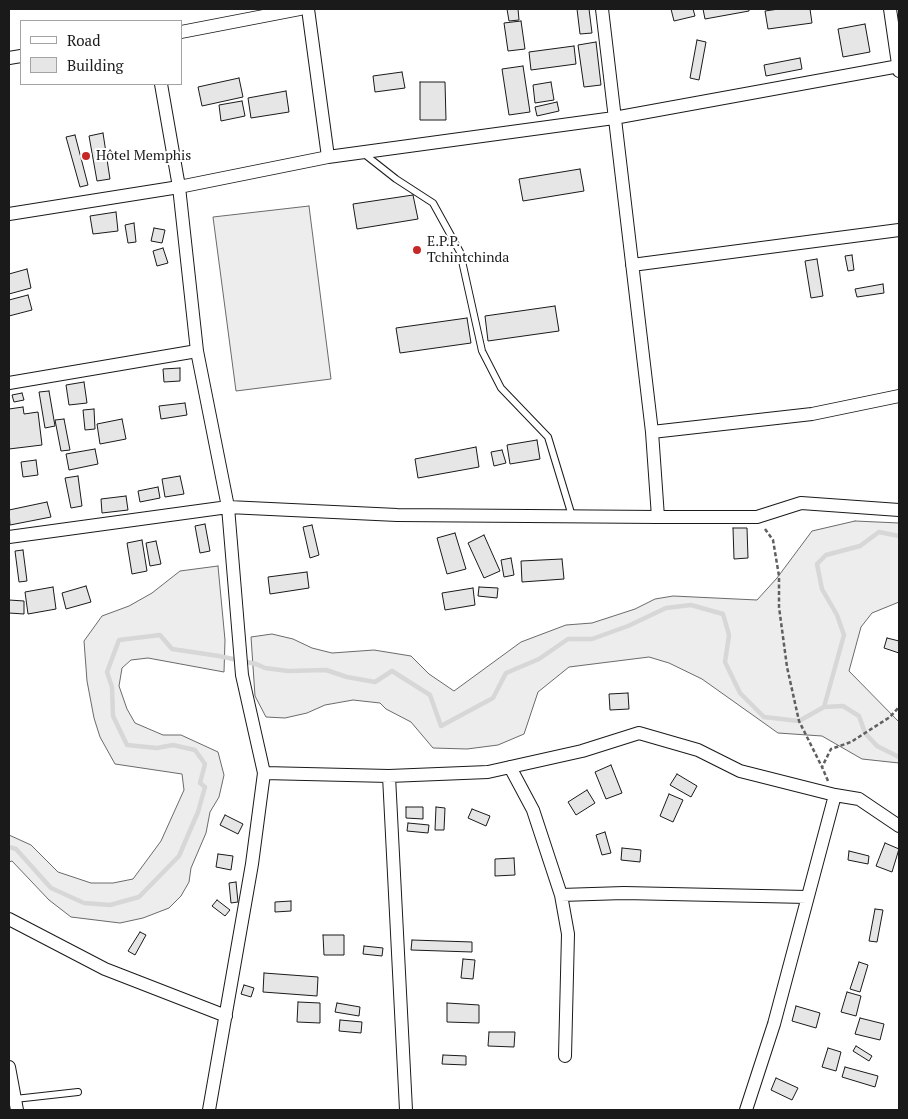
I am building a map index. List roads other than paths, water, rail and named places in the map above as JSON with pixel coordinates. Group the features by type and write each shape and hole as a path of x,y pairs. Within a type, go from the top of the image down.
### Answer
{"street":[{"path":"182,32 300,9"},
{"path":"308,9 328,157"},
{"path":"602,9 652,432 658,517"},
{"path":"9,214 179,187 328,157 614,118 899,67 890,9"},
{"path":"161,85 179,187 197,350 228,507 242,675 264,773 252,864 208,1110"},
{"path":"632,265 899,230"},
{"path":"9,383 197,350"},
{"path":"652,432 812,414 899,396"},
{"path":"9,538 228,507 397,515 658,517 757,517 801,503 899,510"},
{"path":"264,773 389,776 488,772 582,751 639,733 698,750 740,771 835,795 859,799 899,826"},
{"path":"510,767 533,810 560,895 568,934 564,1056"},
{"path":"389,776 406,1110"},
{"path":"746,1110 774,1024 835,795"},
{"path":"560,895 624,892 807,897"},
{"path":"9,918 106,969 226,1016"},
{"path":"9,1067 16,1105"}],"lane":[{"path":"363,153 396,179 433,203 460,252 482,351 501,388 548,437 572,516"},
{"path":"16,1105 78,1092"}],"waterway":[{"path":"9,847 16,849 51,888 84,903 110,905 139,897 179,856 198,812 205,787 200,783 205,764 195,750 173,745 157,748 127,745 113,716 112,687 107,672 119,640 160,635 172,649 219,656 256,664 265,668 288,671 326,670 347,677 375,682 392,671 430,695 441,726 493,698 506,673 539,659 568,639 592,639 628,626 666,608 691,605 723,614 729,635 725,662 740,693 764,717 799,721 824,707 844,635 837,615 822,589 817,564 826,555 860,546 879,532 899,536"},
{"path":"824,707 843,706 859,716 865,733 877,746 899,757"}],"place":[{"name":"Hôtel Memphis","path":"86,156"},
{"name":"E.P.P. Tchintchinda","path":"417,250"}]}
